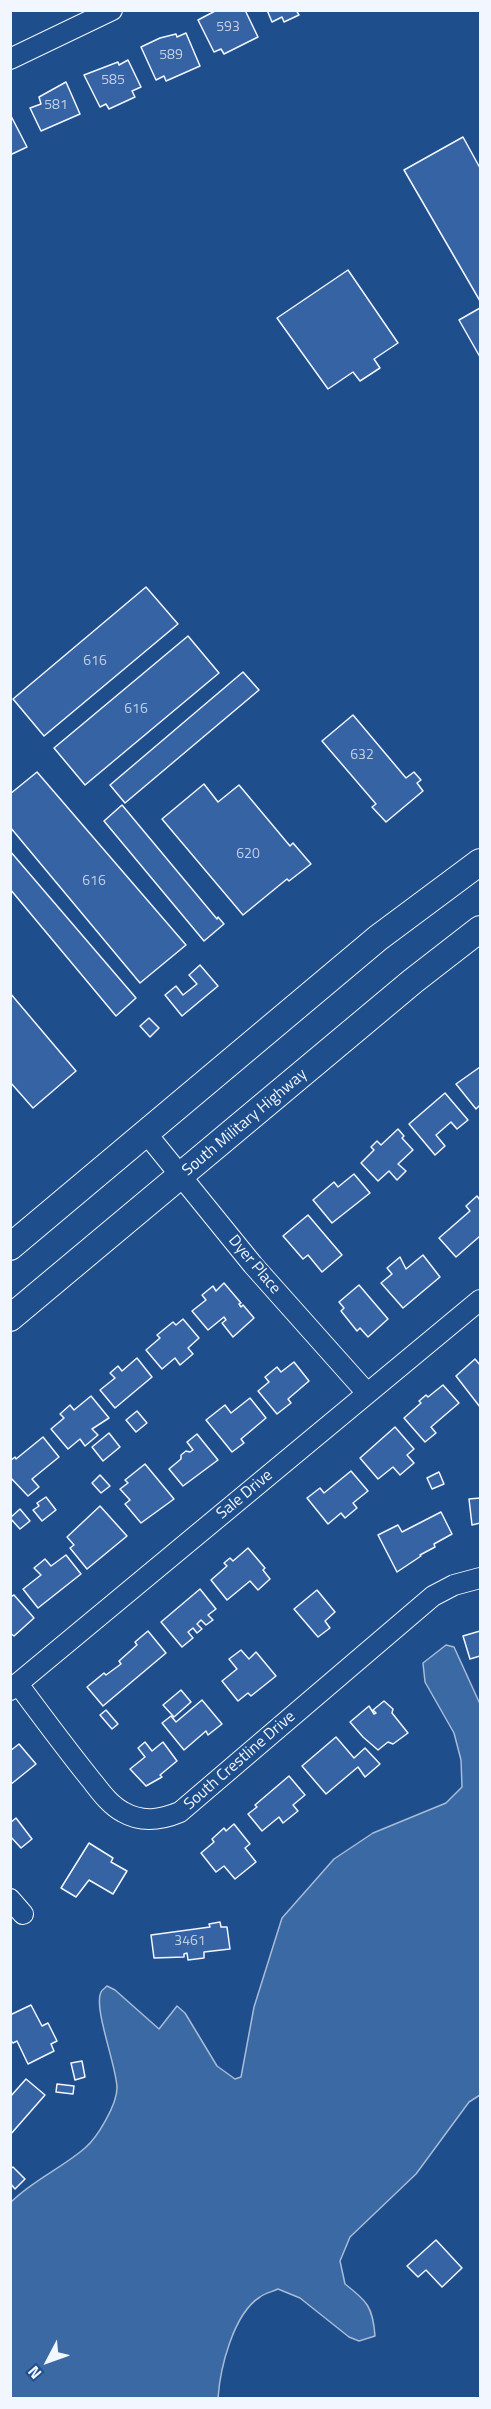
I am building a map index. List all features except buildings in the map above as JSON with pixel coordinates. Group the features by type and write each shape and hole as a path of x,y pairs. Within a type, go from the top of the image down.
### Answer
{"main road":[{"path":"10,1247 378,938 480,862"},
{"name":"South Military Highway","path":"10,1318 413,981 480,929"}],"street":[{"path":"10,59 112,10"},
{"name":"Dyer Place","path":"146,1133 254,1265 366,1393"},
{"name":"Sale Drive","path":"14,1687 480,1300"},
{"name":"South Crestline Drive","path":"14,1687 110,1802 122,1812 136,1818 151,1820 166,1818 180,1812 433,1596 454,1585 480,1578"},
{"path":"10,1899 23,1914"}],"water":[{"path":"446,1645 454,1647 480,1704 480,2095 469,2102 416,2174 350,2237 340,2261 345,2284 368,2306 373,2318 375,2336 359,2341 349,2337 300,2298 278,2289 260,2297 242,2316 225,2358 218,2398 11,2398 11,2202 85,2148 110,2111 117,2088 100,2011 101,1992 107,1986 115,1990 159,2029 177,2006 185,2013 217,2066 235,2079 241,2077 254,2007 282,1918 334,1859 373,1833 446,1803 462,1787 461,1760 454,1733 425,1682 423,1663"}]}
